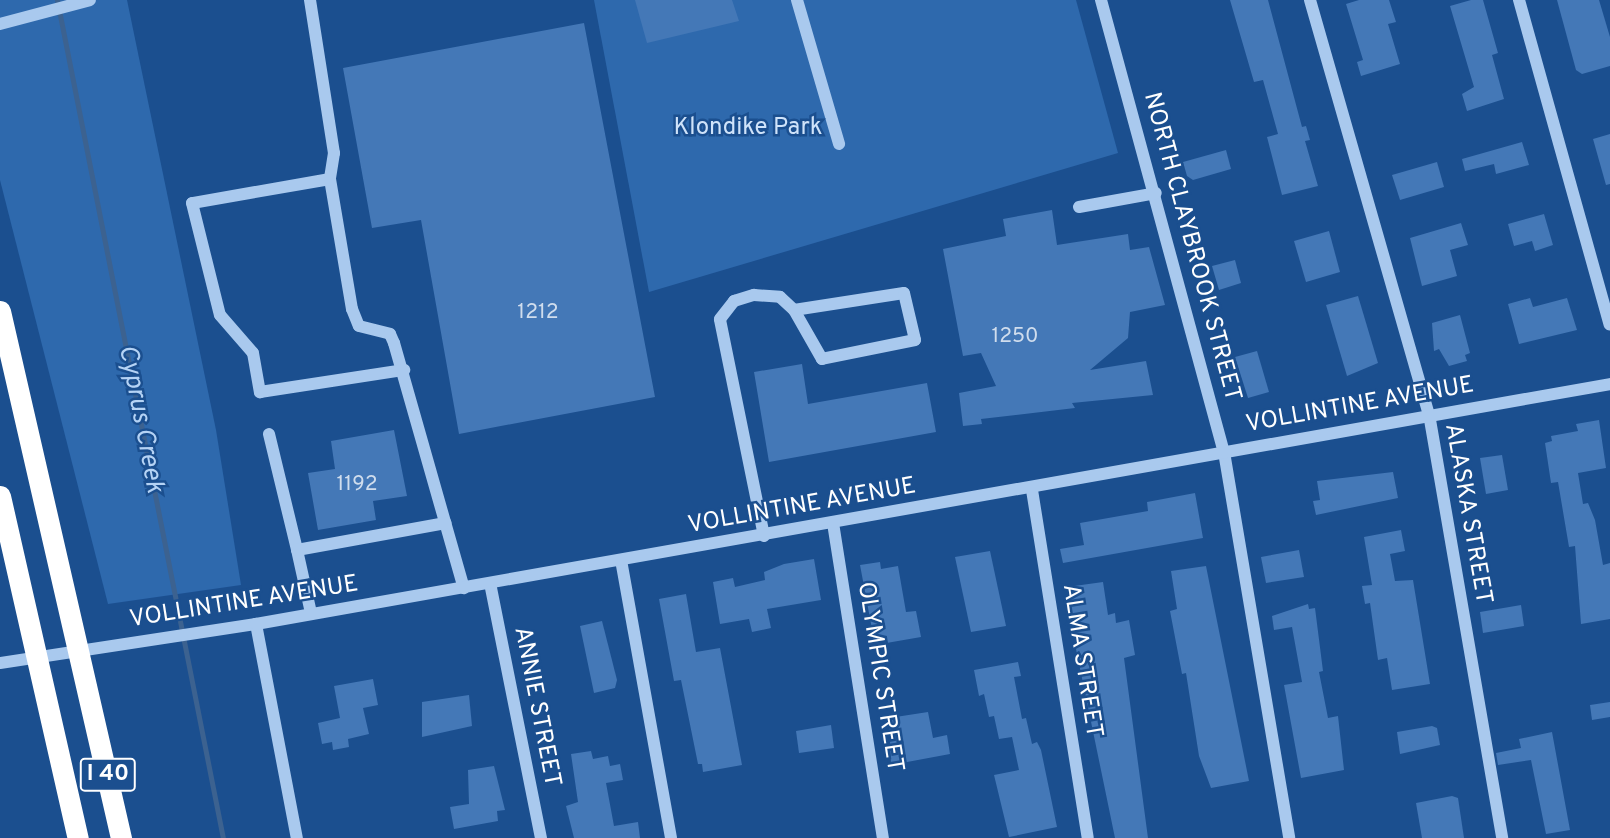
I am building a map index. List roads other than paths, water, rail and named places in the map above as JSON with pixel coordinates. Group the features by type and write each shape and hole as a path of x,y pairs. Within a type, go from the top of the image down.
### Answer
{"highway":[{"name":"I 40","path":"0,311 121,838"},
{"name":"I 40","path":"0,496 78,838"}],"street":[{"path":"0,24 90,0"},
{"path":"310,0 334,153 330,179 352,309 359,326 390,334 404,370 464,588"},
{"path":"797,0 839,144"},
{"name":"NORTH CLAYBROOK STREET","path":"1101,0 1156,193 1224,452 1289,838"},
{"name":"ALASKA STREET","path":"1310,0 1429,414 1502,838"},
{"path":"1519,0 1610,325"},
{"path":"330,179 192,203 219,315 253,353 260,392 404,370"},
{"path":"1079,208 1156,193"},
{"path":"764,536 720,319 734,301 754,295 780,297 794,310 822,359 915,340 904,293 794,310"},
{"name":"VOLLINTINE AVENUE","path":"0,663 256,624 1032,490 1429,414 1610,384"},
{"path":"269,434 311,613"},
{"name":"ALMA STREET","path":"1032,490 1088,838"},
{"path":"297,550 446,523"},
{"name":"OLYMPIC STREET","path":"833,523 883,838"},
{"path":"621,560 671,838"},
{"name":"ANNIE STREET","path":"490,583 541,838"},
{"path":"256,624 296,838"}],"waterway":[{"name":"Cyprus Creek","path":"57,0 223,838"}],"park label":[{"name":"Klondike Park","path":"748,129"}]}
